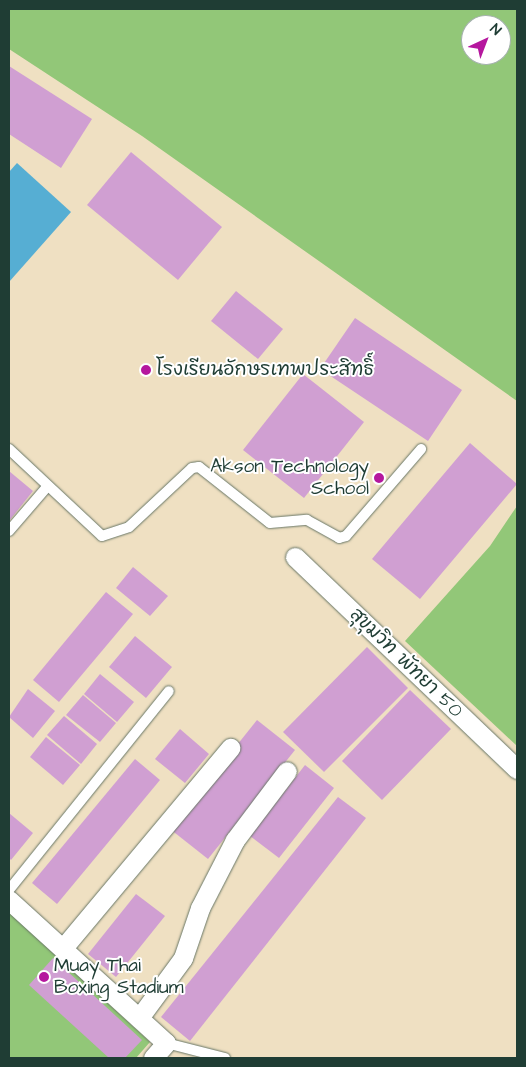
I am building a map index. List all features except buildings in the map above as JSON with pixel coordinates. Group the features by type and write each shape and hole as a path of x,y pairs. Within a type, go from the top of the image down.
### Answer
{"street":[{"name":"สุขุมวิท พัทยา 50","path":"294,557 517,770"},
{"path":"63,948 230,748"},
{"path":"139,1018 183,958 200,908 235,840 287,771"},
{"path":"9,900 166,1043 153,1058"}],"lane":[{"path":"9,449 94,532 109,537 129,526 192,468 199,467 270,522 307,520 338,538 346,536 421,450"},
{"path":"9,531 47,487"},
{"path":"9,890 169,691"},
{"path":"166,1043 225,1058"}],"green space":[{"path":"9,9 517,9 517,401 142,136 9,49"},
{"path":"517,506 517,746 405,641 490,546"},
{"name":"Muay Thai Boxing Stadium","path":"9,912 150,1042 136,1058 9,1058"}],"water":[{"path":"17,163 71,212 9,282 9,172"}],"place":[{"name":"โรงเรียนอักษรเทพประสิทธิ์","path":"146,370"},
{"name":"Akson Technology School","path":"379,478"},
{"name":"Muay Thai Boxing Stadium","path":"44,977"}]}
